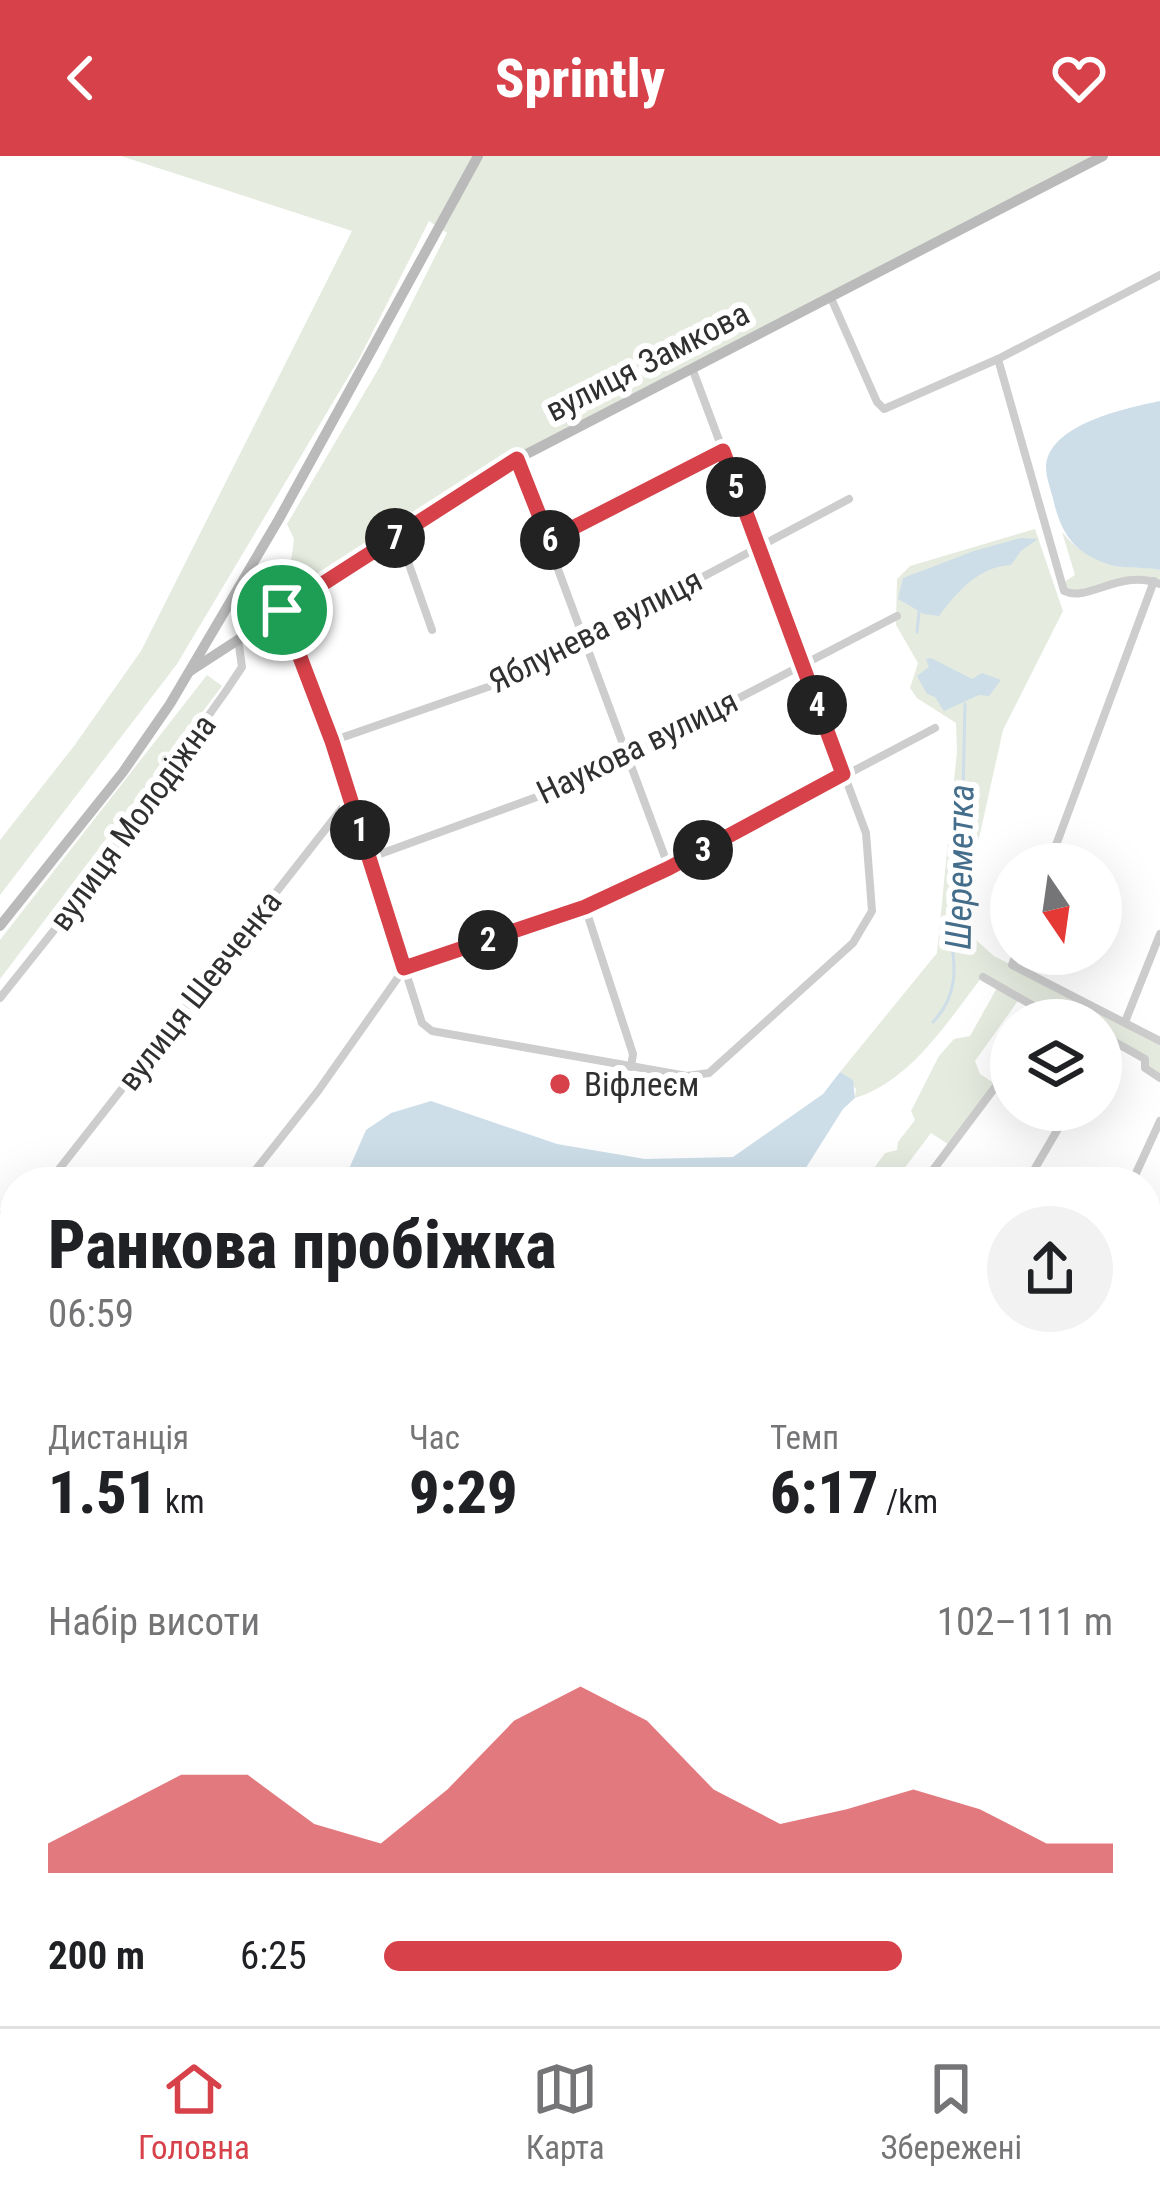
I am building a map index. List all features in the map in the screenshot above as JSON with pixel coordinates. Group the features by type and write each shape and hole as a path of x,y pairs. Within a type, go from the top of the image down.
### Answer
{"street":[{"path":"0,926 123,772 190,671 478,156"},
{"name":"вулиця Замкова","path":"190,671 517,459 1103,156"},
{"path":"831,298 877,403 884,409 998,359 1160,274"},
{"path":"998,359 1064,591 1076,596 1120,580 1157,583 1057,843"},
{"path":"282,610 332,741 422,1023 432,1031 687,1076 710,1073 854,943 872,911 866,832 692,367"},
{"path":"549,540 723,451"},
{"path":"517,459 669,868"},
{"name":"Яблунева вулиця","path":"332,741 511,679 848,499"},
{"path":"399,536 432,630"},
{"name":"Наукова вулиця","path":"369,857 575,783 897,616"},
{"name":"вулиця Молодіжна","path":"0,998 67,914 235,679 242,667 236,641"},
{"path":"258,1167 404,968 585,907 669,868 934,728"},
{"name":"вулиця Шевченка","path":"61,1167 350,798"},
{"path":"585,907 634,1054 631,1066"},
{"path":"1125,1022 1160,934"},
{"path":"1032,975 1160,1041"},
{"path":"983,977 1018,999"},
{"path":"1122,1046 1145,1058 1145,1068 1160,1078"},
{"path":"935,1167 990,1094"},
{"path":"1139,1167 1160,1121"},
{"path":"1036,1167 1057,1131"}],"shaded area":[{"path":"121,156 1103,156 517,459 296,602 287,592 294,539 287,524 379,368 447,233 429,221 360,357 177,664 0,895 0,840 141,651 352,231"},
{"path":"1035,529 1063,611 1003,730 974,861 976,940 990,952 990,975 1031,975 1078,999 991,999 998,986 982,977 911,1064 855,1098 856,1089 840,1072 937,953 957,751 956,723 917,698 910,688 918,663 896,625 897,579 910,566"},
{"path":"1062,532 1095,558 1160,570 1160,584 1141,579 1076,595 1061,584 1075,575"},
{"path":"207,675 222,686 0,979 0,940"},
{"path":"990,1000 990,1040 975,1061 980,1074 990,1080 990,1094 951,1146 931,1133 905,1167 875,1167 885,1153 897,1150 915,1120 911,1111 939,1056 954,1039 970,1036"},
{"path":"1122,1022 1160,1041 1160,1078 1145,1068 1145,1058 1122,1046"}],"water":[{"path":"1160,401 1160,570 1094,559 1065,533 1057,514 1047,476 1050,452 1091,420"},
{"path":"1021,538 1038,539 1011,565 988,570 970,582 939,616 924,614 898,599 903,578"},
{"path":"926,659 972,679 982,673 1001,680 989,696 979,695 944,711 917,676 929,667"},
{"path":"962,837 969,844 971,928 967,936 950,937 946,927 953,845"},
{"path":"840,1072 853,1080 855,1098 806,1167 350,1167 366,1130 391,1113 431,1101 557,1144 645,1159 733,1157 823,1094"}],"waterway":[{"name":"Шереметка","path":"917,632 919,612"},
{"name":"Шереметка","path":"962,838 965,704"},
{"name":"Шереметка","path":"933,1022 947,1003 953,982 950,937"}],"place":[{"name":"Віфлеєм","path":"560,1084"}],"route":[{"path":"723,451 843,774 669,868 585,907 404,968 332,741 282,610 517,459 549,540 723,451"}]}
